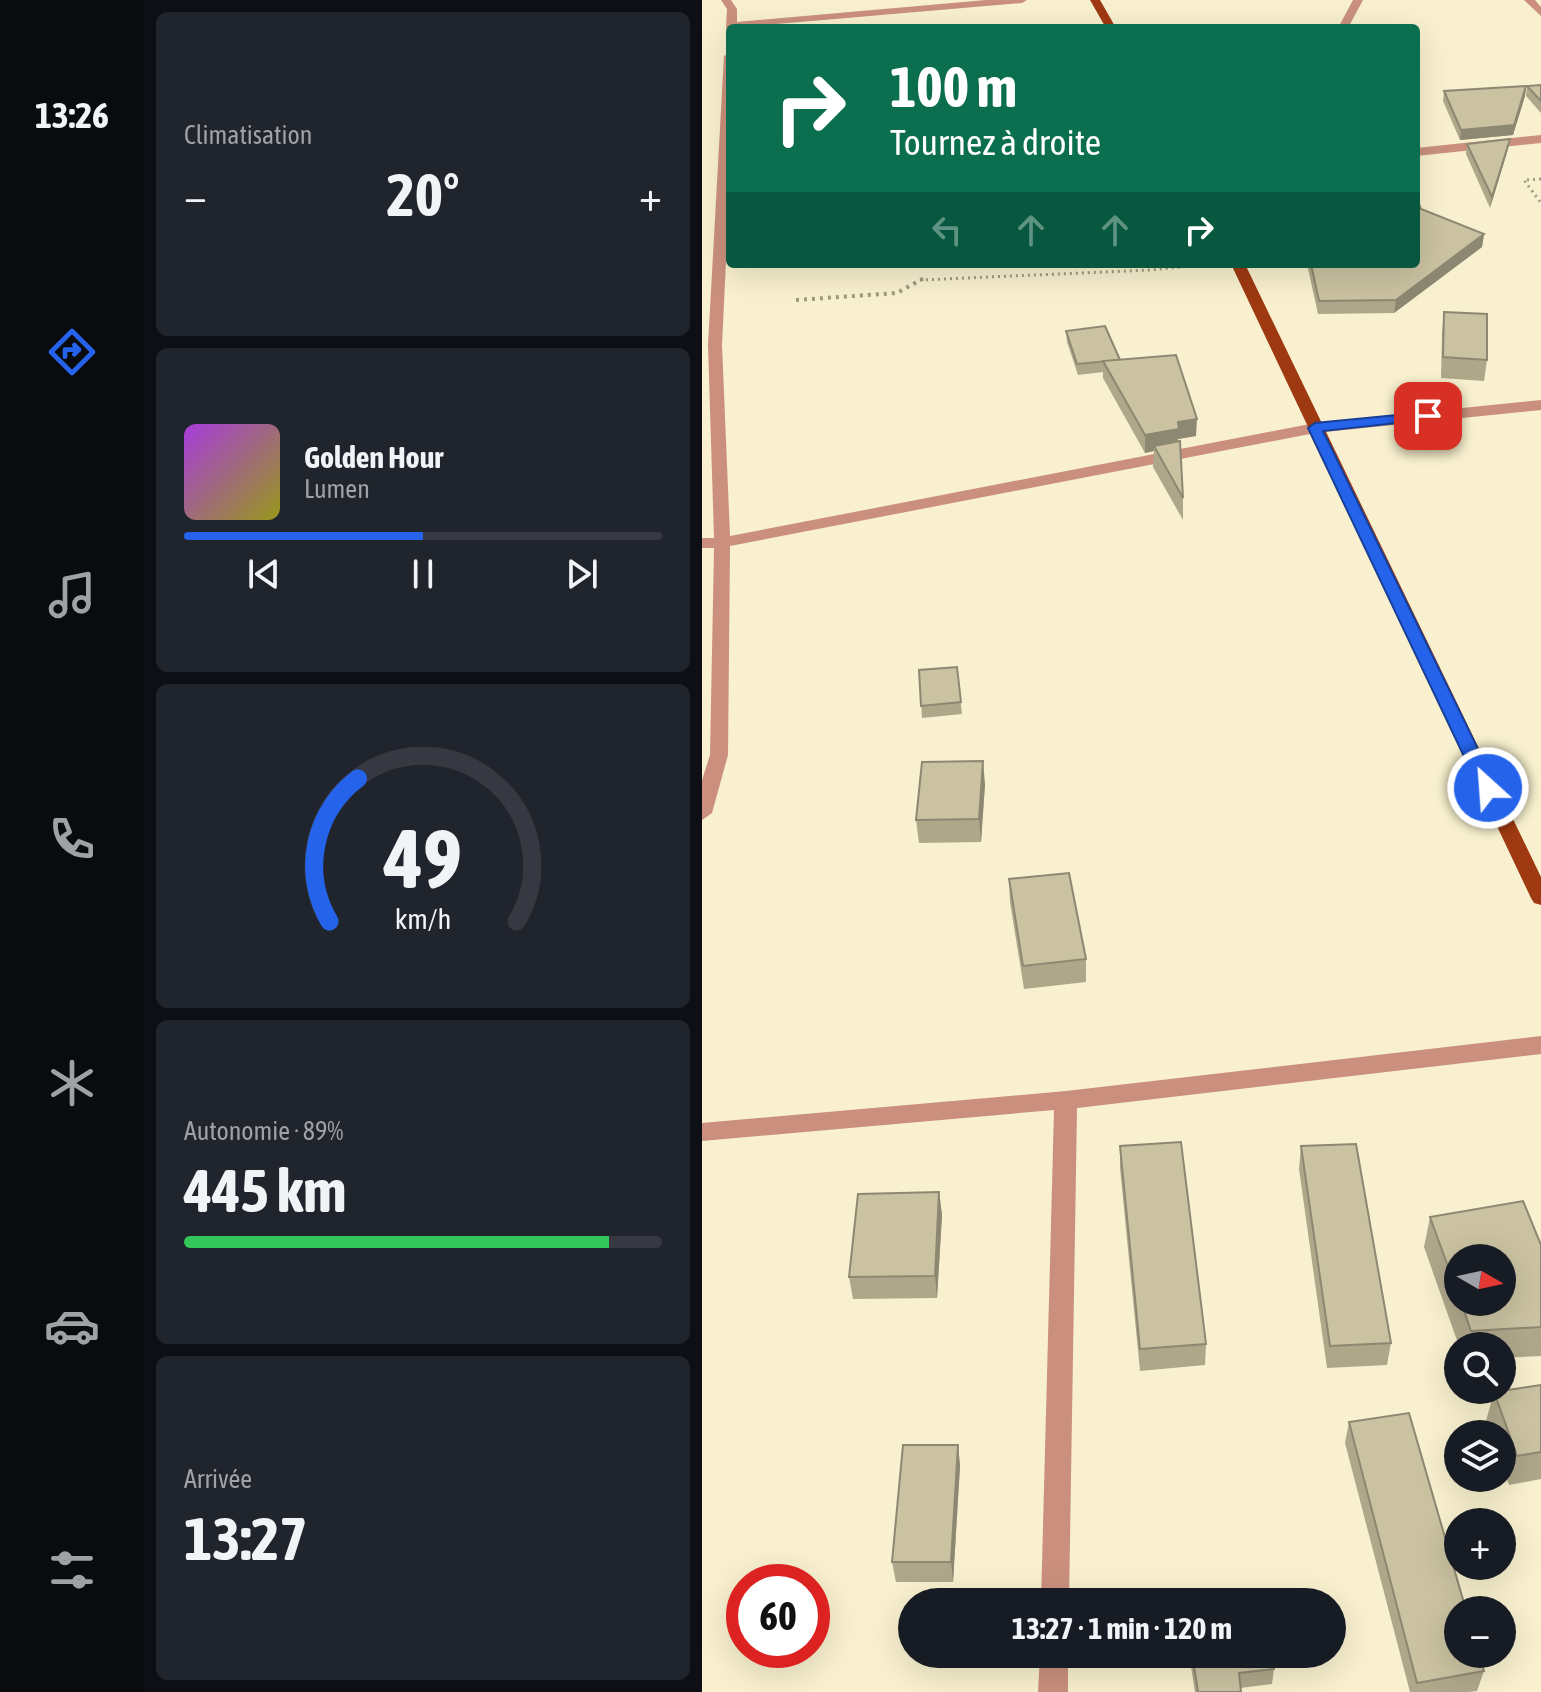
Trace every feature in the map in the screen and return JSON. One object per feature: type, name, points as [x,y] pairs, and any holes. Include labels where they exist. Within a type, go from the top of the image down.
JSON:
[{"type":"main road","points":[[1095,0],[1109,24]]},
{"type":"main road","points":[[1240,268],[1541,898]]},
{"type":"street","points":[[726,0],[732,9],[731,24]]},
{"type":"street","points":[[763,24],[1022,0]]},
{"type":"street","points":[[1345,24],[1358,0]]},
{"type":"street","points":[[1529,0],[1541,13]]},
{"type":"street","points":[[702,813],[719,755],[722,543],[715,345],[726,133]]},
{"type":"street","points":[[1420,152],[1541,139]]},
{"type":"street","points":[[702,543],[722,543],[1315,428],[1541,405]]},
{"type":"street","points":[[702,1132],[1066,1100],[1541,1045]]},
{"type":"street","points":[[1055,1588],[1066,1100]]},
{"type":"street","points":[[1053,1692],[1054,1668]]},
{"type":"path","points":[[1541,179],[1524,180],[1541,203]]},
{"type":"path","points":[[796,300],[897,293],[925,277],[1170,268]]},
{"type":"building","points":[[1541,85],[1541,101],[1527,86]]},
{"type":"building","points":[[1526,86],[1514,125],[1461,130],[1444,91]]},
{"type":"building","points":[[1510,139],[1492,197],[1467,144]]},
{"type":"building","points":[[1420,206],[1484,234],[1396,300],[1319,301],[1312,268],[1420,268]]},
{"type":"building","points":[[1444,312],[1487,314],[1487,360],[1443,357]]},
{"type":"building","points":[[1105,326],[1120,360],[1077,364],[1066,331]]},
{"type":"building","points":[[1176,355],[1197,419],[1178,422],[1179,429],[1145,435],[1103,361]]},
{"type":"building","points":[[1180,441],[1183,498],[1154,446]]},
{"type":"building","points":[[957,667],[961,702],[921,706],[919,670]]},
{"type":"building","points":[[983,761],[979,819],[916,820],[922,762]]},
{"type":"building","points":[[1069,873],[1086,959],[1023,966],[1009,879]]},
{"type":"building","points":[[1181,1142],[1206,1344],[1140,1349],[1120,1146]]},
{"type":"building","points":[[1356,1144],[1391,1343],[1330,1346],[1301,1146]]},
{"type":"building","points":[[939,1192],[935,1276],[849,1277],[858,1194]]},
{"type":"building","points":[[1523,1201],[1541,1245],[1541,1327],[1471,1331],[1466,1316],[1516,1316],[1516,1244],[1444,1244],[1444,1256],[1430,1217]]},
{"type":"building","points":[[1541,1385],[1541,1452],[1517,1456],[1516,1420],[1504,1420],[1498,1404],[1516,1404],[1516,1389]]},
{"type":"building","points":[[1409,1413],[1444,1534],[1444,1580],[1457,1580],[1462,1596],[1444,1596],[1444,1668],[1483,1668],[1484,1671],[1417,1683],[1349,1422]]},
{"type":"building","points":[[903,1445],[958,1445],[951,1562],[892,1562]]},
{"type":"building","points":[[1194,1668],[1274,1668],[1239,1673],[1241,1692],[1198,1692]]},
{"type":"route","points":[[1428,416],[1315,428],[1488,788]]}]
